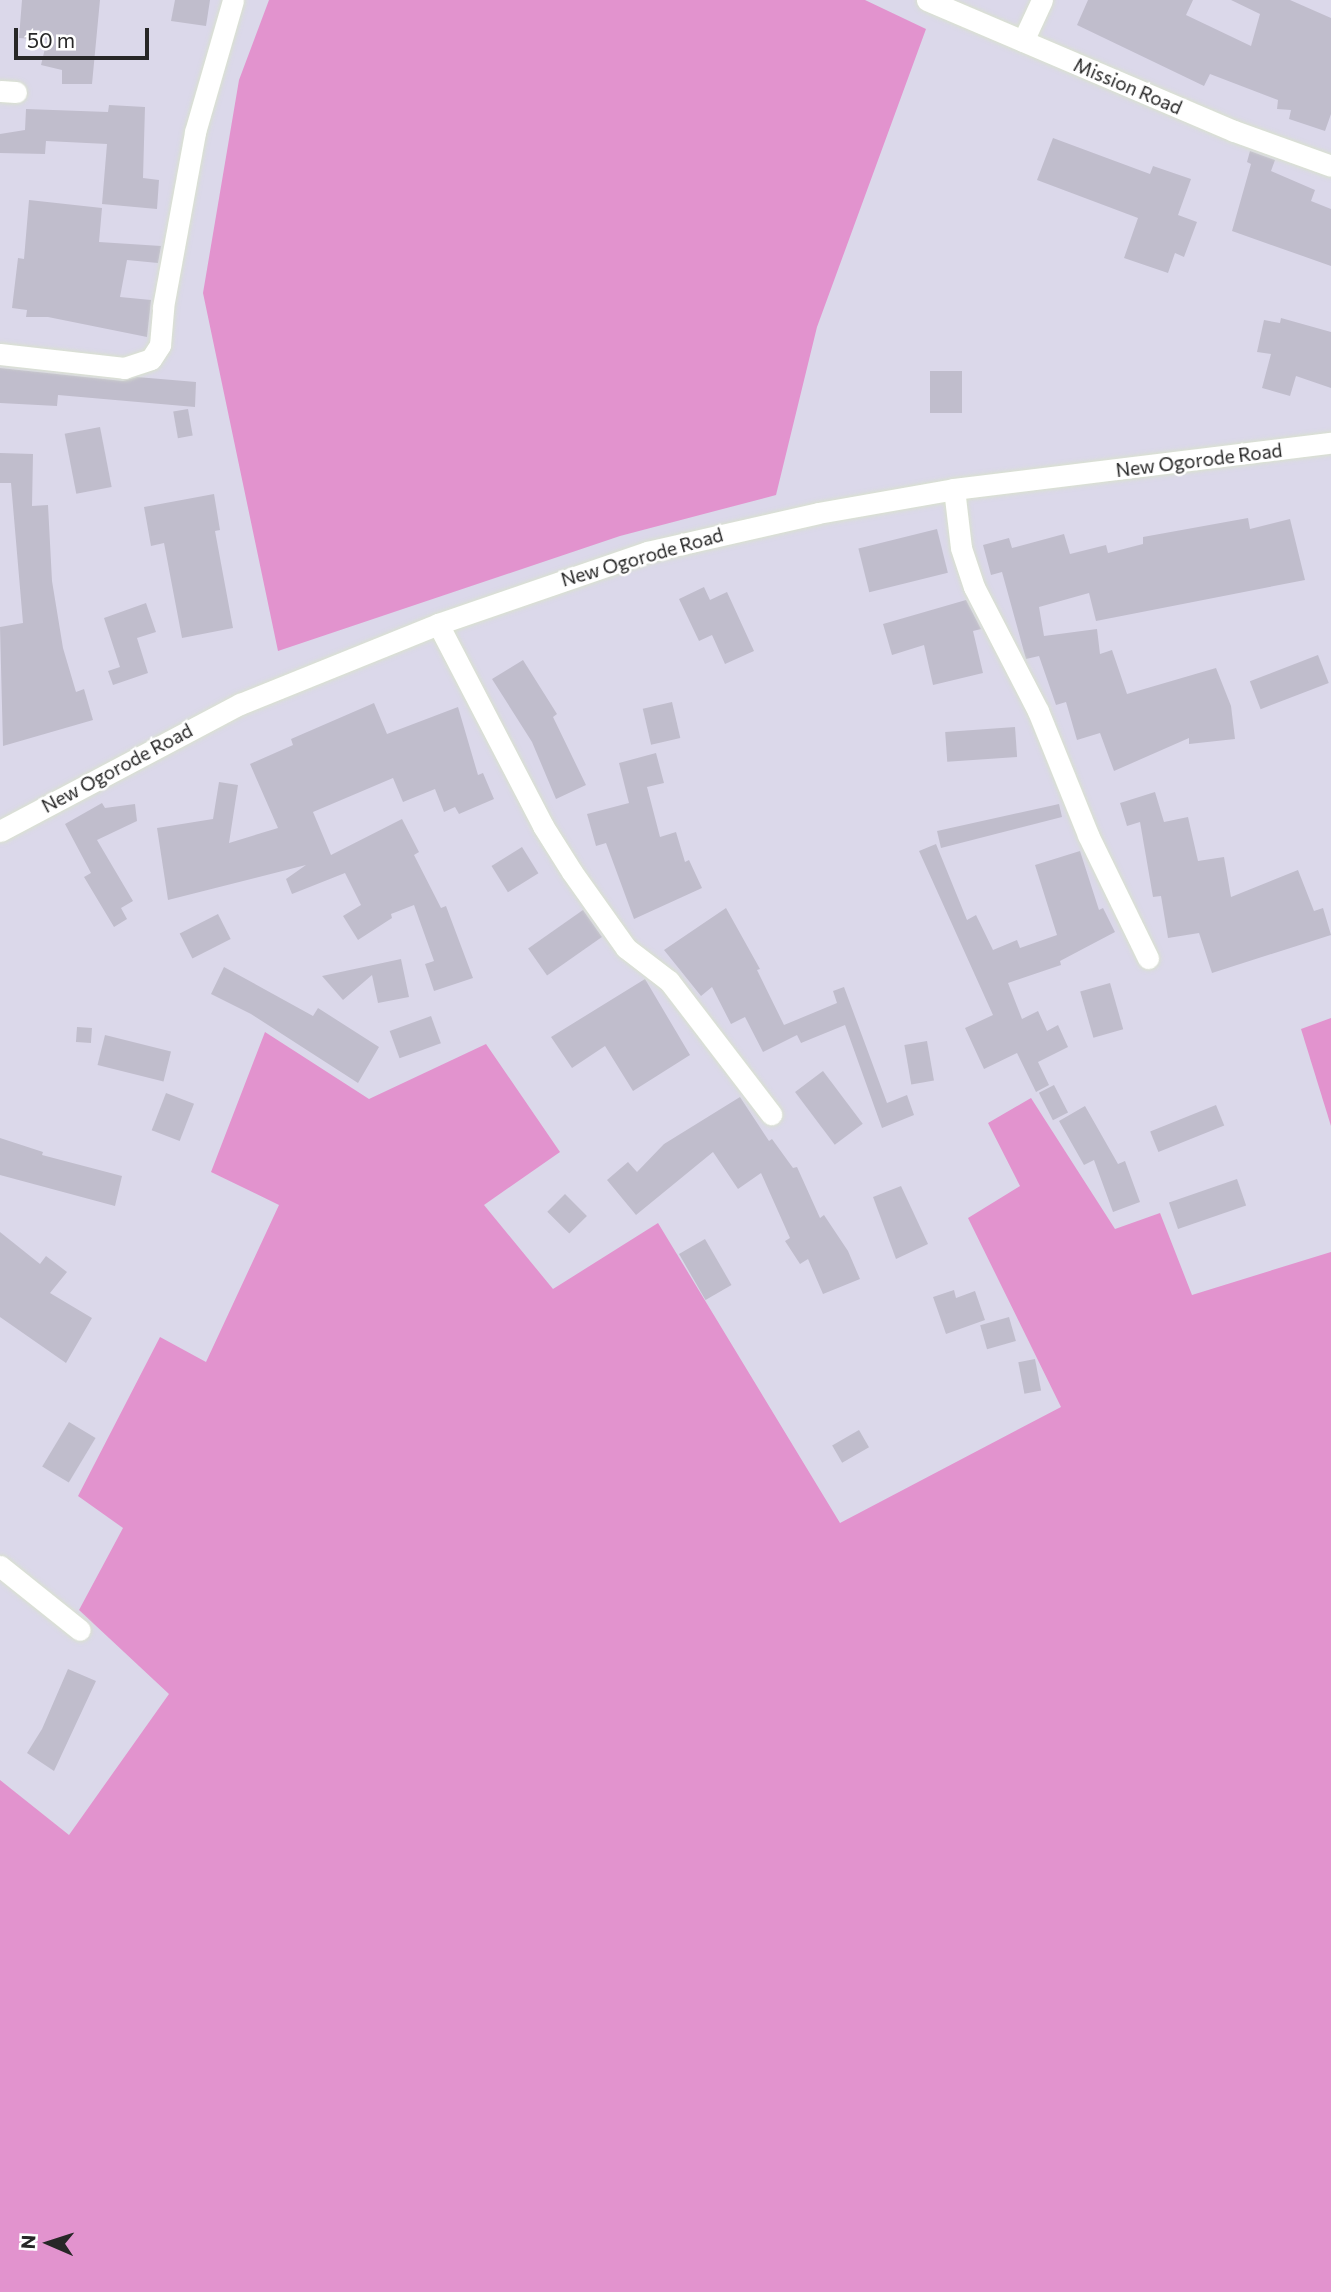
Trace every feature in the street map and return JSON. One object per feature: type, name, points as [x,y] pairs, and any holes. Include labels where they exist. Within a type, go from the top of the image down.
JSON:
[{"type":"street","points":[[0,354],[124,368],[151,359],[160,345],[163,307],[195,132],[233,0]]},
{"type":"street","name":"Mission Road","points":[[928,0],[1234,131],[1331,166]]},
{"type":"street","points":[[1023,41],[1042,0]]},
{"type":"street","name":"New Ogorode Road","points":[[0,831],[240,704],[438,624],[647,552],[818,513],[954,489],[1331,443]]},
{"type":"street","points":[[954,489],[961,548],[974,587],[1038,711],[1088,835],[1148,958]]},
{"type":"street","points":[[438,624],[543,826],[572,872],[625,948],[669,981],[771,1114]]},
{"type":"street","points":[[0,1566],[80,1629]]},
{"type":"shaded area","points":[[269,0],[865,0],[926,29],[817,327],[776,495],[620,536],[278,651],[203,293],[239,80]]},
{"type":"shaded area","points":[[1331,1018],[1331,1126],[1301,1029]]},
{"type":"shaded area","points":[[265,1032],[369,1099],[486,1044],[560,1152],[484,1205],[553,1289],[658,1223],[840,1523],[1061,1407],[968,1218],[1020,1186],[988,1123],[1031,1098],[1115,1229],[1160,1213],[1192,1295],[1331,1252],[1331,2292],[0,2292],[0,1780],[69,1835],[169,1694],[79,1610],[123,1528],[78,1496],[160,1337],[206,1362],[279,1205],[211,1172]]},
{"type":"building","points":[[22,0],[100,0],[92,84],[62,84],[62,70],[41,65],[47,40],[19,38]]},
{"type":"building","points":[[175,0],[210,0],[206,26],[171,21]]},
{"type":"building","points":[[1088,0],[1193,0],[1186,15],[1251,46],[1260,14],[1231,0],[1290,0],[1331,18],[1331,114],[1325,131],[1289,119],[1291,110],[1277,109],[1278,100],[1210,74],[1204,86],[1077,25]]},
{"type":"building","points":[[109,105],[145,107],[143,178],[159,180],[157,209],[102,204],[107,144],[46,141],[45,154],[0,153],[0,134],[25,130],[26,109],[108,112]]},
{"type":"building","points":[[1053,138],[1150,174],[1153,166],[1191,179],[1178,215],[1197,222],[1184,257],[1175,253],[1168,273],[1124,258],[1138,218],[1037,180]]},
{"type":"building","points":[[1250,151],[1275,160],[1271,171],[1315,190],[1311,201],[1331,209],[1331,266],[1232,231],[1251,164],[1247,162]]},
{"type":"building","points":[[29,200],[102,208],[99,242],[161,246],[158,263],[127,260],[120,297],[151,300],[147,337],[48,317],[26,317],[27,310],[12,308],[18,258],[24,259]]},
{"type":"building","points":[[1281,318],[1331,332],[1331,388],[1296,376],[1290,396],[1262,388],[1271,354],[1257,352],[1264,320],[1280,323]]},
{"type":"building","points":[[0,368],[123,381],[137,377],[196,382],[195,407],[58,395],[57,406],[0,403]]},
{"type":"building","points":[[930,371],[962,371],[962,413],[930,413]]},
{"type":"building","points":[[188,409],[193,436],[178,438],[173,412]]},
{"type":"building","points":[[100,427],[112,487],[76,494],[65,434]]},
{"type":"building","points":[[0,453],[33,454],[32,506],[48,505],[52,581],[63,648],[76,692],[84,689],[93,720],[3,746],[0,627],[23,623],[11,483],[0,483]]},
{"type":"building","points":[[214,494],[220,530],[215,531],[233,628],[182,638],[164,543],[151,546],[144,507]]},
{"type":"building","points":[[1248,518],[1250,529],[1290,519],[1305,580],[1096,621],[1089,593],[1039,607],[1044,636],[1097,629],[1100,654],[1112,650],[1127,694],[1216,668],[1231,706],[1235,739],[1189,744],[1189,738],[1114,771],[1100,733],[1077,740],[1066,702],[1056,705],[1039,656],[1026,659],[1002,572],[991,575],[983,545],[1009,538],[1012,548],[1064,534],[1070,554],[1106,545],[1108,553],[1143,544],[1143,537]]},
{"type":"building","points":[[937,529],[948,573],[869,592],[858,549]]},
{"type":"building","points":[[704,587],[710,600],[727,592],[754,651],[725,664],[712,635],[699,641],[679,599]]},
{"type":"building","points":[[966,600],[981,629],[973,631],[983,673],[933,685],[924,645],[892,655],[883,624]]},
{"type":"building","points":[[146,603],[156,632],[137,638],[148,673],[113,685],[108,671],[120,667],[104,618]]},
{"type":"building","points":[[1318,655],[1329,683],[1261,709],[1250,681]]},
{"type":"building","points":[[523,660],[557,714],[553,717],[586,785],[556,799],[532,742],[492,679]]},
{"type":"building","points":[[672,702],[680,738],[651,745],[643,709]]},
{"type":"building","points":[[374,703],[387,734],[458,707],[478,775],[483,773],[494,799],[459,814],[455,807],[444,812],[435,789],[403,802],[393,778],[313,812],[331,855],[402,819],[419,852],[414,855],[441,908],[446,906],[473,978],[434,991],[425,964],[434,961],[414,905],[391,914],[392,918],[358,940],[343,916],[361,905],[345,873],[292,894],[286,879],[306,865],[168,900],[157,828],[213,819],[219,782],[238,785],[229,843],[278,828],[250,764],[293,745],[291,739]]},
{"type":"building","points":[[1015,727],[1017,757],[947,762],[945,732]]},
{"type":"building","points":[[656,753],[664,783],[647,787],[660,837],[676,832],[685,862],[689,860],[702,888],[634,919],[606,843],[596,846],[587,814],[629,803],[619,763]]},
{"type":"building","points":[[1155,792],[1164,822],[1188,817],[1198,861],[1224,857],[1231,897],[1298,870],[1314,911],[1323,908],[1331,935],[1212,973],[1199,933],[1168,938],[1161,896],[1153,897],[1140,822],[1127,826],[1120,803]]},
{"type":"building","points":[[102,803],[105,808],[135,804],[137,821],[97,840],[133,901],[121,908],[127,919],[114,927],[84,877],[91,873],[65,824]]},
{"type":"building","points":[[1059,804],[1062,817],[941,848],[937,831]]},
{"type":"building","points":[[936,844],[967,920],[976,915],[993,950],[1017,940],[1020,948],[1057,935],[1035,865],[1080,851],[1099,910],[1103,908],[1115,932],[1060,961],[1061,965],[1008,983],[1022,1019],[1038,1011],[1047,1031],[1058,1025],[1068,1047],[1038,1062],[1049,1085],[1036,1092],[1017,1053],[984,1069],[965,1028],[993,1015],[919,851]]},
{"type":"building","points":[[522,847],[538,873],[508,892],[491,866]]},
{"type":"building","points":[[726,908],[760,969],[757,970],[784,1025],[837,1003],[833,991],[844,987],[887,1103],[907,1095],[914,1115],[882,1128],[845,1025],[801,1043],[797,1035],[763,1052],[745,1017],[731,1024],[712,987],[701,996],[664,950]]},
{"type":"building","points":[[583,910],[602,937],[547,975],[528,948]]},
{"type":"building","points":[[218,914],[231,939],[192,958],[180,934]]},
{"type":"building","points":[[401,959],[409,997],[378,1003],[372,975],[343,1000],[322,976]]},
{"type":"building","points":[[224,967],[313,1016],[318,1008],[379,1047],[358,1083],[251,1014],[211,994]]},
{"type":"building","points":[[645,979],[690,1055],[633,1091],[605,1046],[572,1068],[551,1037]]},
{"type":"building","points":[[1110,983],[1123,1029],[1093,1038],[1080,992]]},
{"type":"building","points":[[431,1016],[441,1043],[400,1058],[390,1031]]},
{"type":"building","points":[[77,1027],[92,1028],[91,1043],[76,1042]]},
{"type":"building","points":[[105,1035],[171,1051],[163,1082],[98,1065]]},
{"type":"building","points":[[927,1041],[934,1080],[911,1084],[904,1045]]},
{"type":"building","points":[[823,1071],[863,1124],[835,1145],[795,1092]]},
{"type":"building","points":[[1054,1085],[1068,1113],[1053,1120],[1039,1093]]},
{"type":"building","points":[[166,1093],[194,1104],[180,1141],[152,1130]]},
{"type":"building","points":[[740,1097],[769,1141],[772,1139],[793,1168],[797,1167],[820,1218],[824,1215],[848,1251],[860,1279],[823,1294],[808,1259],[800,1264],[785,1241],[790,1238],[761,1173],[738,1189],[713,1152],[636,1215],[607,1180],[628,1162],[637,1172],[664,1144]]},
{"type":"building","points":[[1216,1105],[1224,1125],[1158,1152],[1150,1132]]},
{"type":"building","points":[[1085,1106],[1118,1164],[1125,1161],[1140,1202],[1113,1212],[1094,1160],[1084,1165],[1059,1121]]},
{"type":"building","points":[[0,1138],[43,1152],[42,1155],[122,1176],[115,1206],[0,1175]]},
{"type":"building","points":[[1237,1179],[1246,1205],[1178,1229],[1169,1202]]},
{"type":"building","points":[[901,1186],[928,1244],[896,1259],[873,1197]]},
{"type":"building","points":[[565,1194],[587,1216],[569,1234],[547,1212]]},
{"type":"building","points":[[0,1232],[40,1264],[46,1256],[67,1272],[50,1293],[92,1318],[66,1363],[0,1317]]},
{"type":"building","points":[[705,1239],[732,1285],[706,1300],[679,1254]]},
{"type":"building","points":[[954,1290],[956,1298],[975,1291],[985,1320],[946,1334],[933,1297]]},
{"type":"building","points":[[1009,1317],[1016,1341],[987,1349],[980,1325]]},
{"type":"building","points":[[1035,1359],[1041,1390],[1024,1394],[1018,1362]]},
{"type":"building","points":[[69,1422],[96,1438],[69,1483],[42,1467]]},
{"type":"building","points":[[859,1430],[869,1447],[842,1463],[832,1446]]},
{"type":"building","points":[[68,1669],[96,1681],[54,1771],[27,1753],[42,1729]]}]
